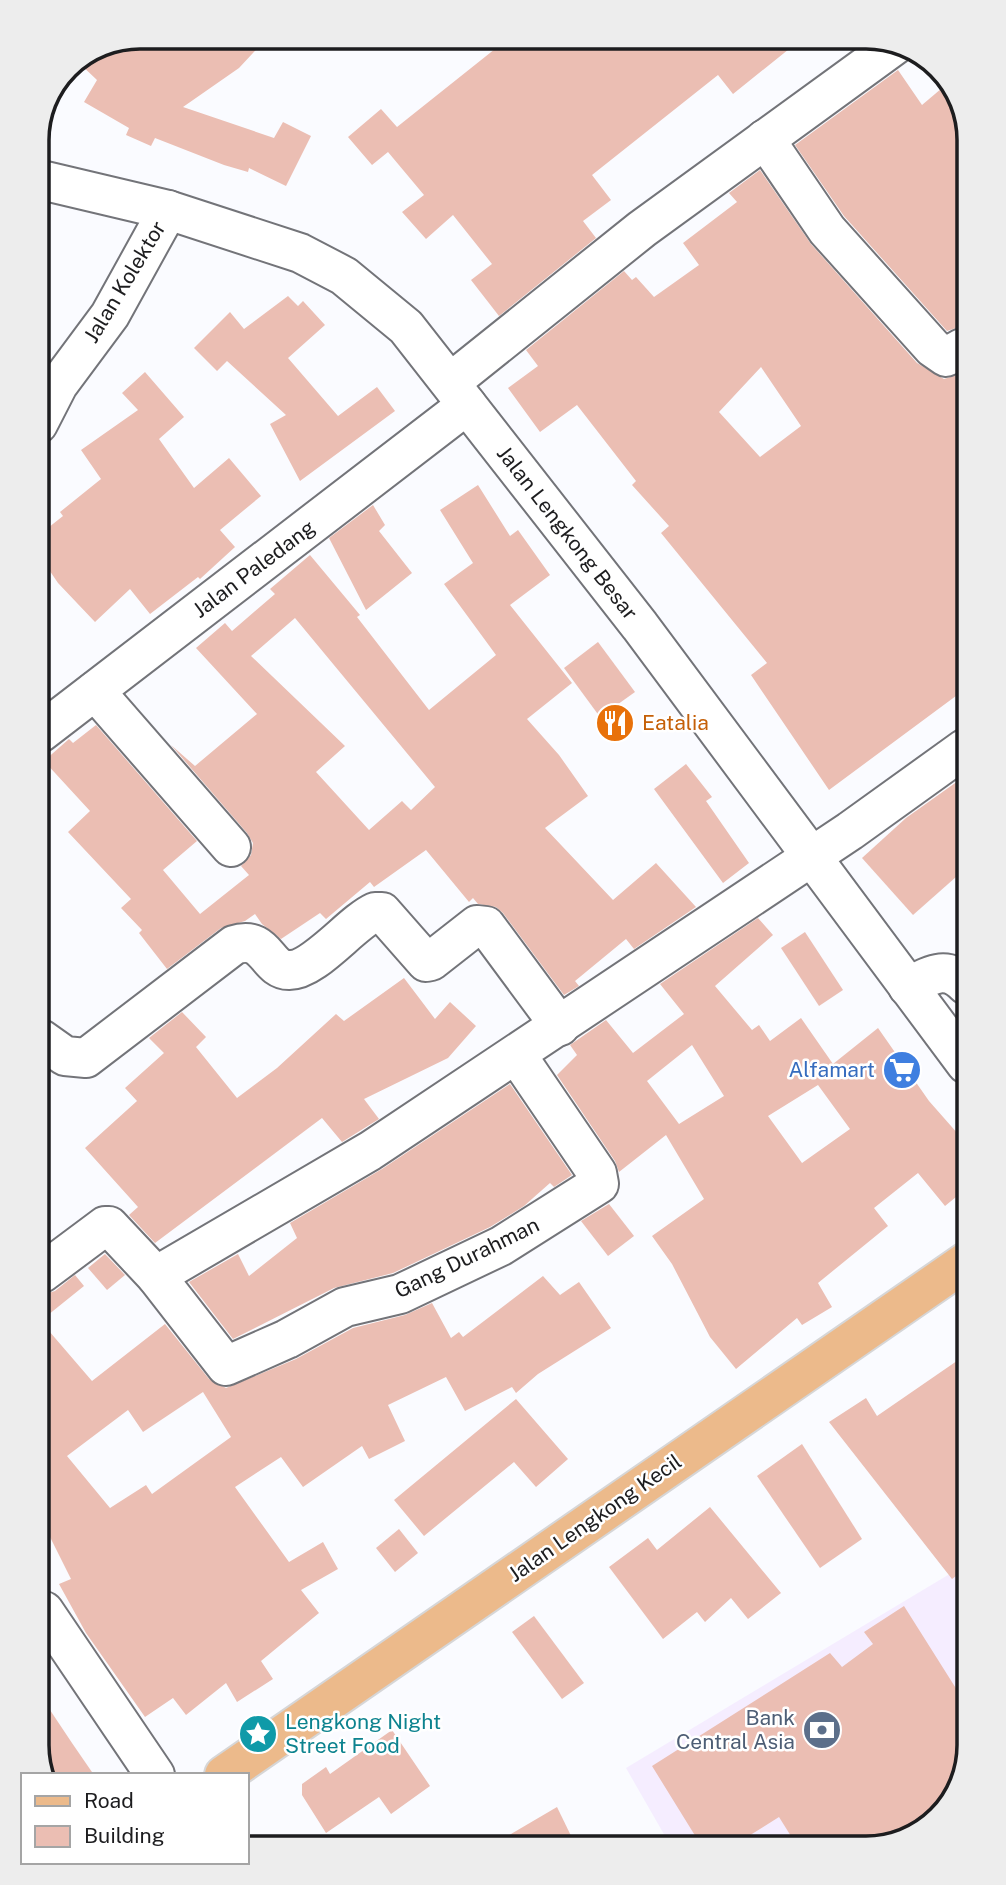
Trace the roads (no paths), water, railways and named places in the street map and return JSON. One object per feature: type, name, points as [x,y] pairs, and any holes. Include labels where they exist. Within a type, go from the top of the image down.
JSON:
[{"type":"main road","name":"Jalan Lengkong Kecil","points":[[226,1773],[957,1268]]},
{"type":"street","name":"Jalan Paledang","points":[[49,726],[459,393],[642,229],[886,52]]},
{"type":"street","points":[[765,139],[827,230],[933,348],[946,357],[957,351]]},
{"type":"street","name":"Jalan Lengkong Besar","points":[[49,182],[168,210],[300,253],[344,275],[406,327],[640,626],[957,1052]]},
{"type":"street","name":"Jalan Kolektor","points":[[49,403],[58,386],[110,315],[168,210]]},
{"type":"street","points":[[95,691],[230,847]]},
{"type":"street","points":[[49,1268],[105,1226],[109,1226],[161,1273],[370,1151],[811,857],[957,754]]},
{"type":"street","points":[[49,1045],[65,1056],[86,1058],[234,945],[242,942],[256,945],[282,969],[294,970],[309,963],[375,912],[382,912],[426,962],[431,961],[477,925],[486,926],[560,1026]]},
{"type":"street","points":[[908,987],[937,971],[957,976]]},
{"type":"street","name":"Gang Durahman","points":[[161,1273],[226,1366],[287,1339],[345,1307],[400,1294],[534,1227],[599,1184],[599,1178],[516,1054]]},
{"type":"street","points":[[49,1618],[154,1773]]},
{"type":"place","name":"Eatalia","points":[[615,723]]},
{"type":"place","name":"Alfamart","points":[[902,1070]]},
{"type":"place","name":"Bank Central Asia","points":[[822,1730]]},
{"type":"place","name":"Lengkong Night Street Food","points":[[258,1734]]}]
